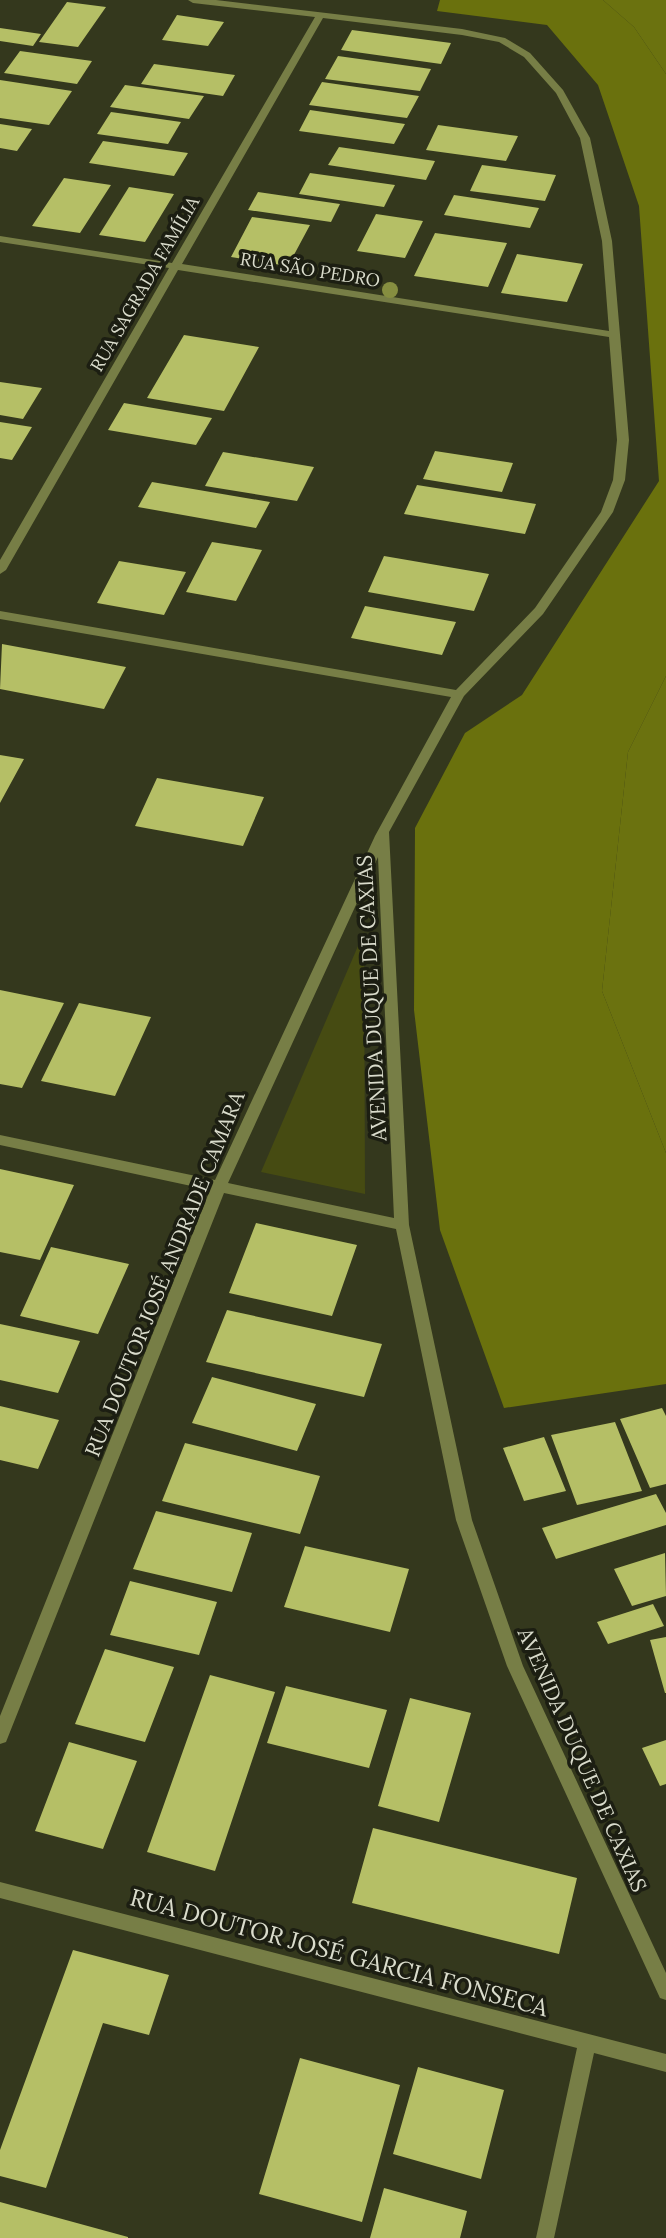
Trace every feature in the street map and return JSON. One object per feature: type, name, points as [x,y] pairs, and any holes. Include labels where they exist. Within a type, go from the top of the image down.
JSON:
[{"type":"street","name":"AVENIDA DUQUE DE CAXIAS","points":[[193,0],[462,32],[502,40],[527,55],[560,92],[585,138],[607,241],[623,440],[619,480],[607,512],[539,611],[459,694],[383,832],[402,1225],[464,1520],[515,1666],[666,1992]]},
{"type":"street","name":"RUA SAGRADA FAMÍLIA","points":[[0,570],[320,16]]},
{"type":"street","name":"RUA SÃO PEDRO","points":[[0,239],[615,335]]},
{"type":"street","points":[[0,615],[459,694]]},
{"type":"street","name":"RUA DOUTOR JOSÉ ANDRADE CAMARA","points":[[0,1737],[219,1186],[383,832]]},
{"type":"street","points":[[0,1140],[402,1225]]},
{"type":"street","name":"RUA DOUTOR JOSÉ GARCIA FONSECA","points":[[0,1890],[666,2063]]},
{"type":"street","points":[[545,2238],[587,2043]]},
{"type":"shaded area","points":[[440,0],[603,0],[634,27],[666,74],[666,676],[628,752],[602,991],[666,1153],[666,1384],[504,1408],[440,1230],[414,1010],[415,828],[465,733],[522,695],[659,481],[639,206],[598,85],[547,25],[437,11]]},
{"type":"shaded area","points":[[603,0],[666,0],[666,74],[634,27]]},
{"type":"shaded area","points":[[666,676],[666,1153],[602,991],[628,752]]},
{"type":"shaded area","points":[[364,932],[365,1194],[261,1172]]},
{"type":"building","points":[[67,2],[106,7],[78,47],[39,42]]},
{"type":"building","points":[[177,15],[224,22],[208,46],[162,40]]},
{"type":"building","points":[[0,28],[41,34],[33,46],[0,41]]},
{"type":"building","points":[[352,30],[451,43],[441,64],[341,50]]},
{"type":"building","points":[[20,51],[92,61],[77,84],[4,73]]},
{"type":"building","points":[[338,56],[431,69],[420,91],[325,79]]},
{"type":"building","points":[[154,64],[235,75],[223,96],[141,84]]},
{"type":"building","points":[[0,80],[72,91],[49,125],[0,118]]},
{"type":"building","points":[[322,82],[419,96],[407,118],[309,105]]},
{"type":"building","points":[[125,85],[204,96],[189,119],[110,107]]},
{"type":"building","points":[[310,110],[405,124],[394,144],[299,131]]},
{"type":"building","points":[[111,112],[181,122],[168,144],[97,134]]},
{"type":"building","points":[[0,124],[32,129],[17,151],[0,148]]},
{"type":"building","points":[[438,125],[518,136],[506,161],[426,150]]},
{"type":"building","points":[[103,141],[188,153],[174,176],[89,163]]},
{"type":"building","points":[[339,147],[435,161],[426,180],[328,165]]},
{"type":"building","points":[[482,165],[556,175],[545,201],[470,191]]},
{"type":"building","points":[[310,173],[395,185],[384,207],[299,194]]},
{"type":"building","points":[[64,178],[111,185],[80,233],[32,226]]},
{"type":"building","points":[[129,187],[174,194],[145,242],[99,235]]},
{"type":"building","points":[[258,192],[340,204],[331,222],[248,210]]},
{"type":"building","points":[[454,195],[539,208],[530,228],[444,215]]},
{"type":"building","points":[[376,214],[423,221],[405,258],[357,251]]},
{"type":"building","points":[[252,217],[310,225],[288,266],[231,257]]},
{"type":"building","points":[[435,233],[507,243],[488,287],[414,276]]},
{"type":"building","points":[[517,254],[583,264],[567,302],[501,293]]},
{"type":"building","points":[[184,335],[259,347],[224,411],[147,398]]},
{"type":"building","points":[[0,382],[42,388],[23,419],[0,415]]},
{"type":"building","points":[[124,403],[212,418],[196,445],[108,430]]},
{"type":"building","points":[[0,422],[32,427],[12,460],[0,458]]},
{"type":"building","points":[[435,451],[513,463],[502,492],[423,479]]},
{"type":"building","points":[[223,452],[314,467],[297,501],[205,486]]},
{"type":"building","points":[[152,482],[270,502],[256,528],[138,507]]},
{"type":"building","points":[[417,485],[536,504],[525,534],[404,514]]},
{"type":"building","points":[[212,542],[262,550],[236,601],[186,592]]},
{"type":"building","points":[[384,556],[489,574],[474,611],[368,592]]},
{"type":"building","points":[[119,561],[186,572],[164,615],[97,603]]},
{"type":"building","points":[[365,606],[456,622],[442,655],[351,638]]},
{"type":"building","points":[[2,644],[126,667],[104,709],[0,689]]},
{"type":"building","points":[[0,755],[24,759],[0,803]]},
{"type":"building","points":[[157,778],[264,797],[243,846],[135,826]]},
{"type":"building","points":[[0,990],[64,1003],[22,1088],[0,1084]]},
{"type":"building","points":[[79,1003],[151,1017],[115,1096],[41,1081]]},
{"type":"building","points":[[0,1169],[74,1185],[40,1260],[0,1252]]},
{"type":"building","points":[[256,1223],[357,1245],[332,1316],[229,1293]]},
{"type":"building","points":[[51,1247],[129,1264],[98,1334],[20,1316]]},
{"type":"building","points":[[227,1310],[382,1344],[364,1397],[206,1362]]},
{"type":"building","points":[[0,1324],[80,1341],[58,1393],[0,1380]]},
{"type":"building","points":[[212,1377],[316,1404],[297,1451],[192,1423]]},
{"type":"building","points":[[0,1406],[59,1420],[38,1469],[0,1460]]},
{"type":"building","points":[[662,1408],[666,1416],[666,1484],[650,1488],[620,1419]]},
{"type":"building","points":[[615,1422],[642,1491],[577,1505],[551,1435]]},
{"type":"building","points":[[544,1437],[566,1491],[524,1501],[503,1448]]},
{"type":"building","points":[[185,1443],[320,1476],[300,1534],[162,1501]]},
{"type":"building","points":[[656,1494],[666,1513],[666,1525],[556,1559],[542,1528]]},
{"type":"building","points":[[156,1511],[252,1533],[232,1592],[133,1569]]},
{"type":"building","points":[[305,1546],[409,1569],[390,1632],[284,1607]]},
{"type":"building","points":[[665,1553],[666,1596],[632,1606],[614,1569]]},
{"type":"building","points":[[130,1581],[217,1602],[199,1655],[110,1635]]},
{"type":"building","points":[[653,1604],[664,1626],[608,1644],[597,1622]]},
{"type":"building","points":[[666,1637],[666,1693],[665,1693],[650,1640]]},
{"type":"building","points":[[105,1649],[174,1667],[145,1742],[75,1724]]},
{"type":"building","points":[[210,1675],[275,1692],[215,1871],[147,1852]]},
{"type":"building","points":[[286,1686],[387,1710],[369,1768],[267,1743]]},
{"type":"building","points":[[410,1698],[471,1713],[439,1822],[378,1806]]},
{"type":"building","points":[[666,1740],[666,1784],[660,1786],[642,1748]]},
{"type":"building","points":[[69,1742],[137,1761],[103,1849],[35,1831]]},
{"type":"building","points":[[373,1828],[577,1878],[559,1954],[352,1903]]},
{"type":"building","points":[[73,1950],[169,1975],[149,2035],[103,2023],[46,2188],[0,2176],[0,2150]]},
{"type":"building","points":[[300,2058],[400,2085],[362,2222],[259,2194]]},
{"type":"building","points":[[418,2067],[504,2090],[481,2179],[393,2154]]},
{"type":"building","points":[[384,2188],[467,2211],[460,2238],[370,2238]]},
{"type":"building","points":[[0,2202],[128,2237],[128,2238],[0,2238]]}]
